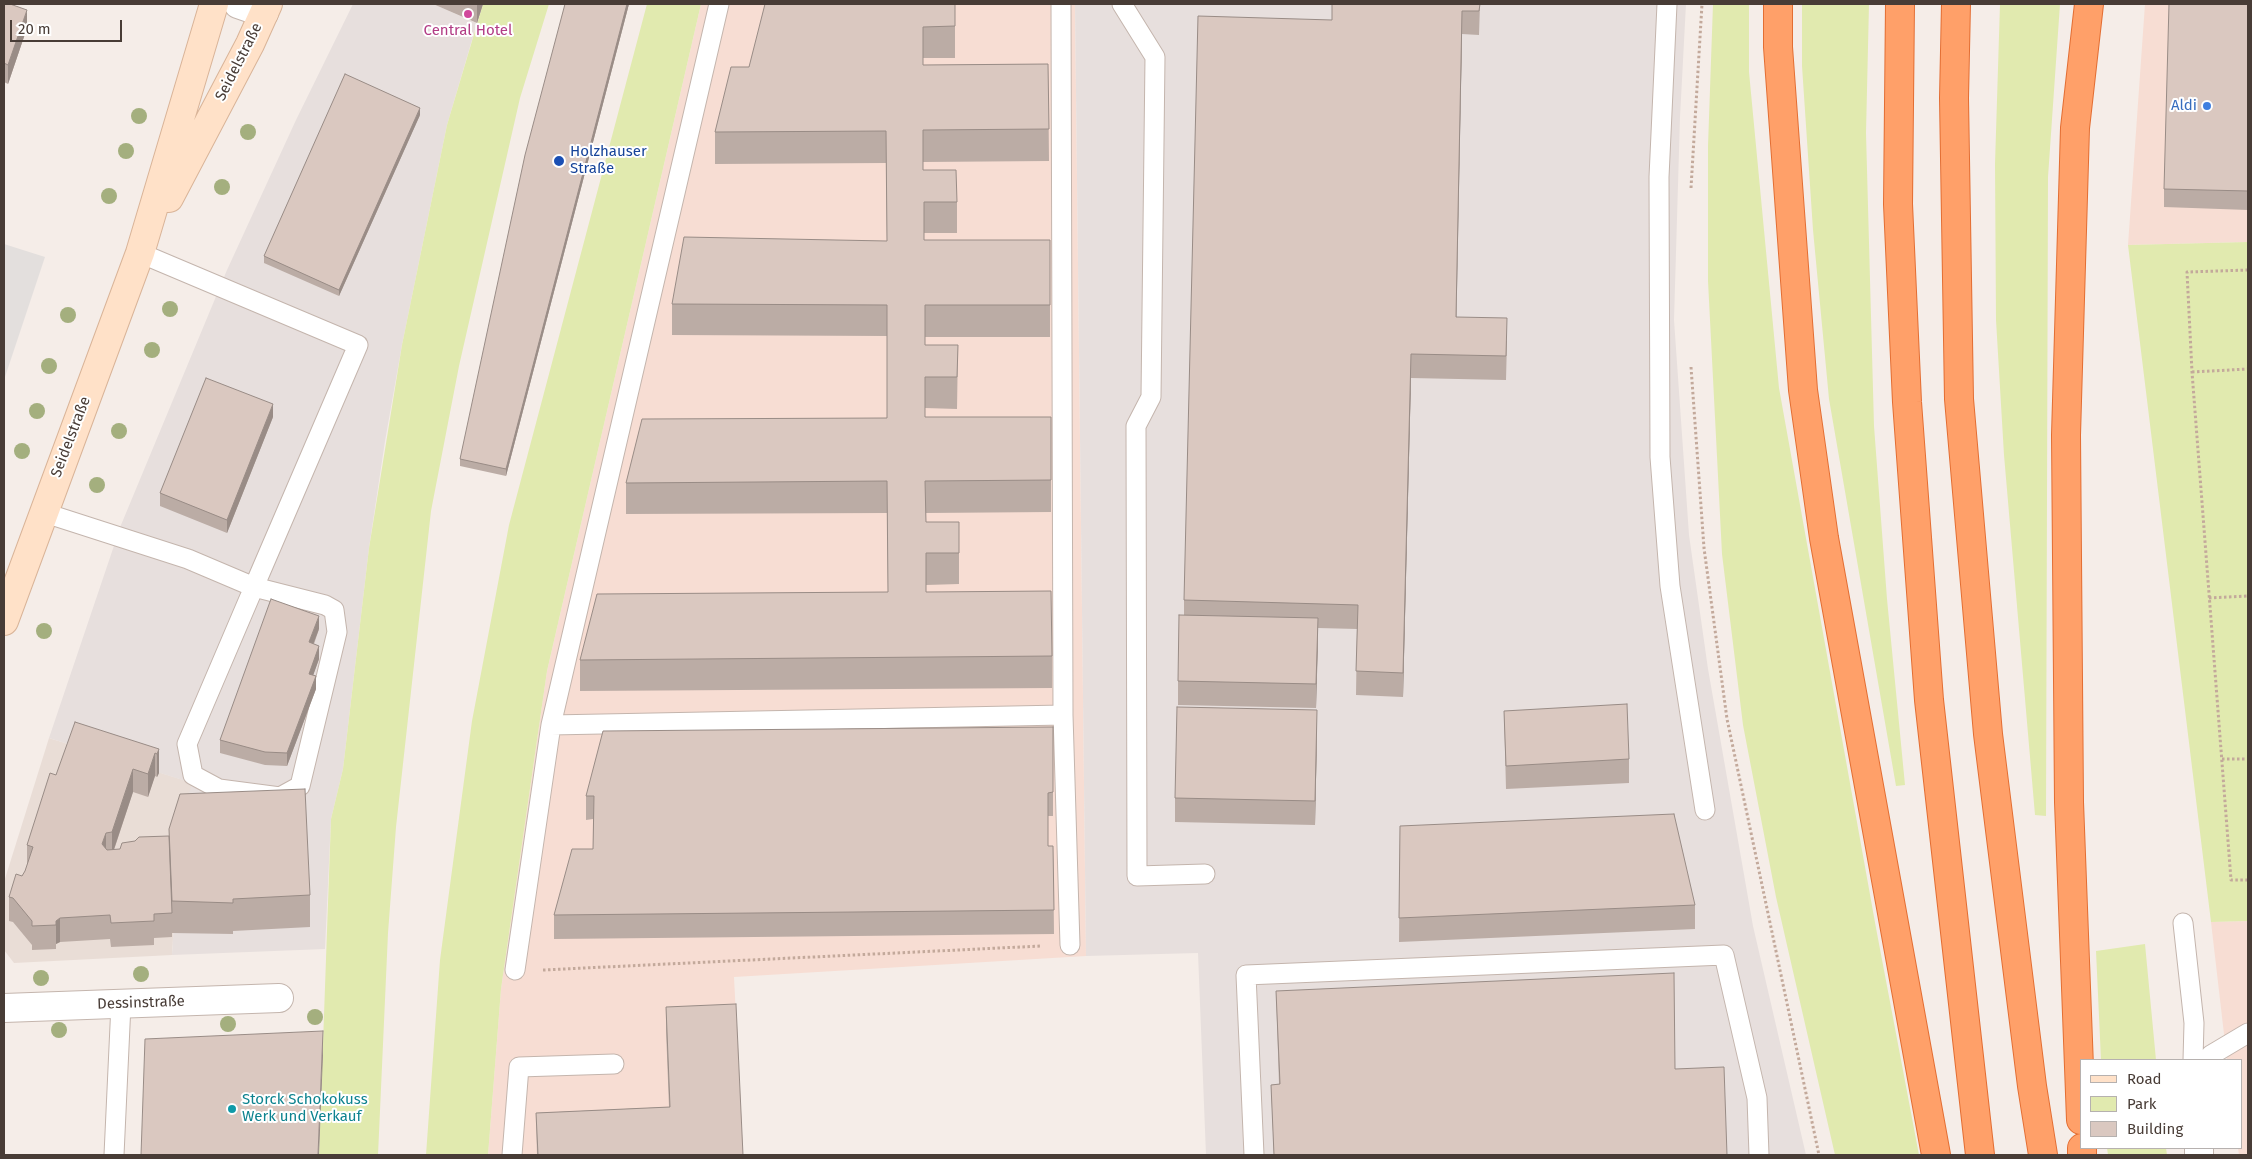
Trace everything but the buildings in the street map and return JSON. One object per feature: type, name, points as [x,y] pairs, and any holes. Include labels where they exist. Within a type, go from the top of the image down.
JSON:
[{"type":"highway","points":[[1778,4],[1778,57],[1803,390],[1824,538],[1936,1155]]},
{"type":"highway","points":[[1900,4],[1898,204],[1907,402],[1929,700],[1980,1155]]},
{"type":"highway","points":[[1956,4],[1954,98],[1959,399],[1988,734],[2032,1086],[2043,1155]]},
{"type":"highway","points":[[2080,1094],[2069,802],[2066,435],[2076,128],[2089,4]]},
{"type":"main road","name":"Seidelstraße","points":[[4,621],[42,512],[140,254],[214,4]]},
{"type":"main road","name":"Seidelstraße","points":[[140,254],[250,44],[266,8]]},
{"type":"street","points":[[238,4],[266,8]]},
{"type":"street","name":"Dessinstraße","points":[[4,1008],[279,998]]},
{"type":"lane","points":[[515,970],[551,725],[719,4]]},
{"type":"lane","points":[[1061,4],[1063,715],[1070,945]]},
{"type":"lane","points":[[1122,4],[1155,57],[1151,397],[1136,426],[1137,876],[1205,874]]},
{"type":"lane","points":[[1667,4],[1659,177],[1660,457],[1670,586],[1705,810]]},
{"type":"lane","points":[[42,512],[188,559],[254,587],[325,605],[334,610],[337,632],[300,786],[280,797],[219,789],[193,775],[187,744],[254,587],[358,344],[140,254]]},
{"type":"lane","points":[[551,725],[1063,715]]},
{"type":"lane","points":[[2183,923],[2194,1022],[2192,1059]]},
{"type":"lane","points":[[1254,1155],[1246,975],[1724,955],[1757,1098],[1760,1155]]},
{"type":"lane","points":[[114,1155],[121,1004]]},
{"type":"lane","points":[[2208,1059],[2248,1033]]},
{"type":"lane","points":[[512,1155],[519,1067],[614,1064]]},
{"type":"path","points":[[1690,190],[1702,4]]},
{"type":"path","points":[[2248,270],[2187,272],[2192,372],[2231,880],[2248,880]]},
{"type":"path","points":[[1691,359],[1704,548],[1727,719],[1819,1155]]},
{"type":"path","points":[[2192,372],[2248,369]]},
{"type":"path","points":[[2210,598],[2248,596]]},
{"type":"path","points":[[2222,759],[2248,759]]},
{"type":"path","points":[[562,970],[844,954],[1070,945]]},
{"type":"shaded area","points":[[353,4],[433,4],[477,23],[447,125],[402,345],[385,441],[369,548],[343,769],[331,819],[325,949],[172,955],[180,826],[192,783],[49,738],[121,525],[227,270],[296,120]]},
{"type":"shaded area","points":[[701,4],[1075,4],[1086,956],[734,977],[743,1155],[488,1155],[501,989],[547,671]]},
{"type":"shaded area","points":[[1075,4],[1686,4],[1680,117],[1674,320],[1689,535],[1708,669],[1753,926],[1806,1155],[1206,1155],[1198,953],[1086,956]]},
{"type":"shaded area","name":"Aldi","points":[[2145,4],[2248,4],[2248,242],[2128,245]]},
{"type":"shaded area","points":[[4,244],[45,257],[4,380]]},
{"type":"shaded area","points":[[49,738],[193,783],[180,826],[172,955],[14,963],[4,950],[4,882]]},
{"type":"shaded area","points":[[2248,921],[2248,1155],[2239,1155],[2238,1149],[2242,1149],[2242,1059],[2227,1059],[2211,922]]},
{"type":"green space","points":[[483,4],[549,4],[520,98],[459,366],[431,511],[396,827],[388,933],[378,1155],[319,1155],[331,819],[343,769],[369,548],[402,345],[447,125]]},
{"type":"green space","points":[[647,4],[701,4],[547,671],[501,989],[488,1155],[426,1155],[440,960],[472,721],[509,525]]},
{"type":"green space","points":[[1713,4],[1749,4],[1749,72],[1779,388],[1876,928],[1919,1155],[1835,1155],[1776,897],[1743,725],[1722,554],[1708,281],[1708,146]]},
{"type":"green space","points":[[1802,4],[1869,4],[1866,133],[1874,426],[1887,599],[1905,785],[1896,786],[1829,399],[1813,230],[1802,66]]},
{"type":"green space","points":[[2000,4],[2060,4],[2048,177],[2046,816],[2035,815],[2004,455],[1996,320],[1995,164]]},
{"type":"green space","points":[[2248,242],[2248,921],[2211,922],[2128,245]]},
{"type":"green space","points":[[2145,944],[2156,1059],[2101,1059],[2096,951]]},
{"type":"green space","points":[[2107,1149],[2166,1149],[2167,1155],[2108,1155]]},
{"type":"place","name":"Central Hotel","points":[[468,14]]},
{"type":"place","name":"Aldi","points":[[2207,106]]},
{"type":"place","name":"Holzhauser Straße","points":[[559,161]]},
{"type":"place","name":"Storck Schokokuss Werk und Verkauf","points":[[232,1109]]}]
